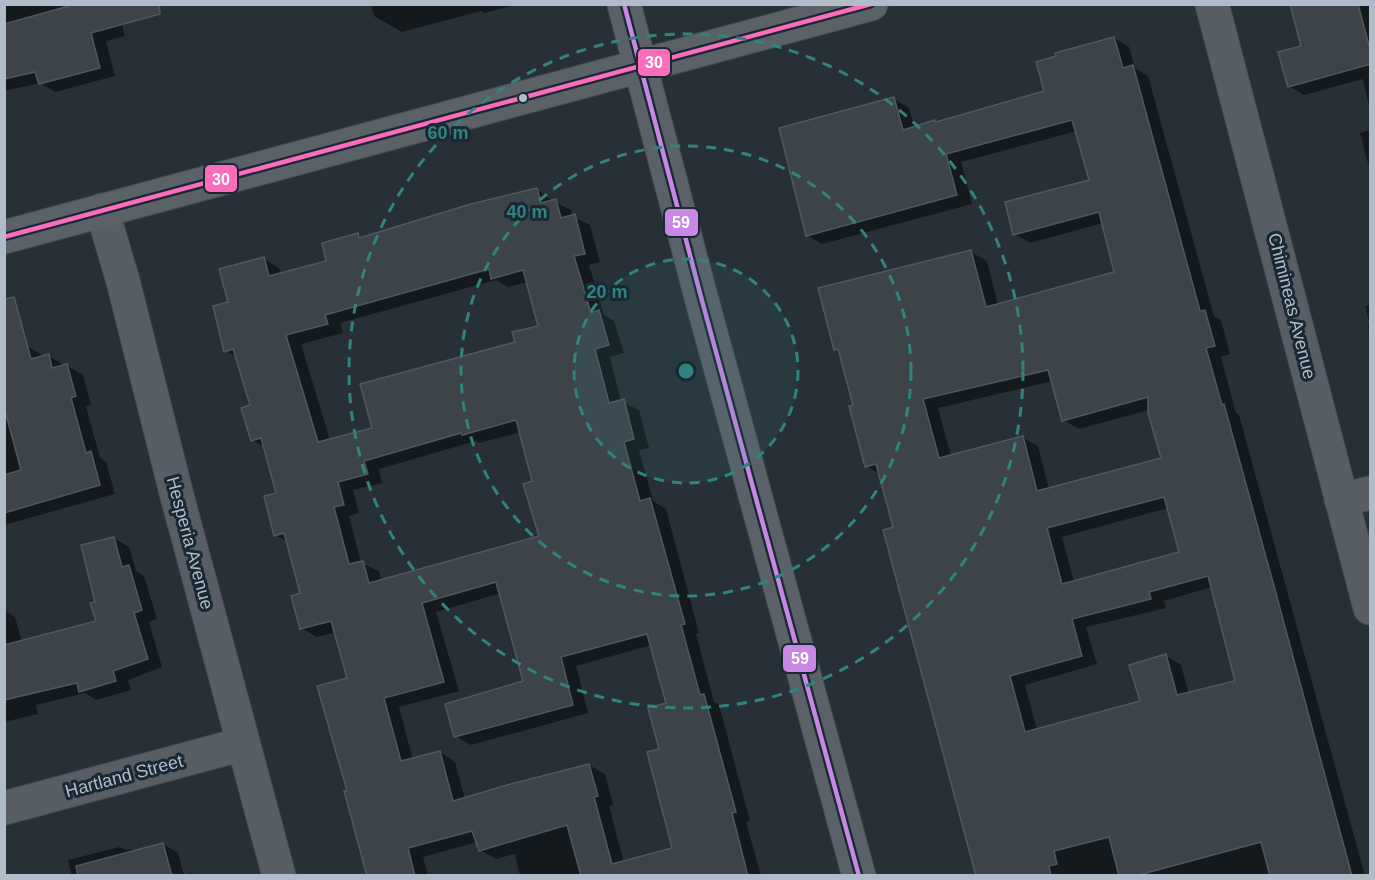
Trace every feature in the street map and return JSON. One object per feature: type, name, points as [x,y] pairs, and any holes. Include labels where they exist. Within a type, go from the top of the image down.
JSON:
[{"type":"main road","points":[[624,4],[859,876]]},
{"type":"main road","points":[[4,237],[871,4]]},
{"type":"street","name":"Chimineas Avenue","points":[[1212,4],[1356,496],[1371,608]]},
{"type":"street","name":"Hesperia Avenue","points":[[102,210],[123,281],[177,496],[279,876]]},
{"type":"street","name":"Hartland Street","points":[[4,808],[243,744]]},
{"type":"building","points":[[76,4],[159,4],[160,14],[91,33],[100,68],[39,84],[35,72],[4,79],[4,24]]},
{"type":"building","points":[[1290,4],[1358,4],[1371,53],[1371,64],[1288,87],[1278,52],[1301,46]]},
{"type":"building","points":[[1114,37],[1123,68],[1133,65],[1200,311],[1205,310],[1215,346],[1206,348],[1222,405],[1224,404],[1352,876],[1270,876],[1261,842],[1135,876],[1119,876],[1109,837],[1054,851],[1057,864],[1049,866],[1051,876],[976,876],[883,530],[893,527],[876,464],[865,467],[849,406],[853,405],[838,349],[834,350],[818,288],[971,250],[986,307],[1114,272],[1099,212],[1013,235],[1005,202],[1089,180],[1072,120],[946,154],[957,195],[806,236],[779,128],[894,97],[903,130],[935,120],[936,122],[1044,91],[1036,62],[1056,56],[1055,53]],"holes":[[[1048,370],[1062,421],[1148,397],[1148,413],[1161,458],[1037,491],[1023,436],[939,458],[923,399]],[[1164,497],[1179,552],[1062,584],[1047,528]],[[1208,576],[1235,681],[1177,695],[1166,654],[1129,665],[1140,701],[1025,732],[1010,676],[1082,656],[1072,619],[1151,599],[1149,592]]]},
{"type":"building","points":[[537,188],[541,203],[556,199],[561,218],[575,214],[585,254],[574,256],[591,313],[599,310],[609,345],[595,349],[609,403],[624,399],[634,439],[624,442],[640,501],[650,498],[685,624],[681,625],[700,695],[704,694],[736,812],[732,813],[748,876],[581,876],[567,825],[479,851],[472,831],[408,848],[415,876],[367,876],[344,791],[347,791],[317,686],[347,678],[331,621],[300,629],[291,596],[300,593],[284,533],[274,536],[264,496],[276,493],[261,438],[251,441],[241,408],[250,405],[233,349],[224,352],[213,306],[228,302],[219,269],[264,257],[269,276],[326,261],[322,243],[358,233],[359,238],[471,204]],"holes":[[[489,269],[491,279],[523,270],[538,326],[512,332],[515,342],[360,384],[372,428],[318,442],[286,335],[328,324],[325,315]],[[516,420],[532,481],[523,484],[539,536],[369,583],[363,561],[349,564],[334,507],[344,505],[338,482],[368,474],[364,461],[461,433],[462,435]],[[496,582],[523,681],[445,704],[454,737],[573,705],[561,657],[647,634],[666,703],[648,708],[659,749],[647,752],[672,848],[612,864],[594,797],[598,796],[589,764],[453,801],[440,751],[401,761],[384,698],[444,682],[422,603]]]},
{"type":"building","points":[[14,297],[31,359],[49,354],[52,368],[67,364],[76,396],[71,398],[86,453],[91,451],[100,485],[4,513],[4,475],[21,470],[4,407],[4,299]]},
{"type":"building","points":[[114,537],[122,567],[129,565],[142,610],[134,613],[148,659],[113,671],[116,681],[79,692],[77,683],[4,700],[4,645],[96,621],[90,603],[95,602],[81,545]]},
{"type":"building","points":[[163,843],[172,876],[78,876],[76,866]]},
{"type":"transit line","name":"59","points":[[624,4],[701,297],[859,876]]},
{"type":"transit line","name":"30","points":[[4,237],[871,4]]}]
